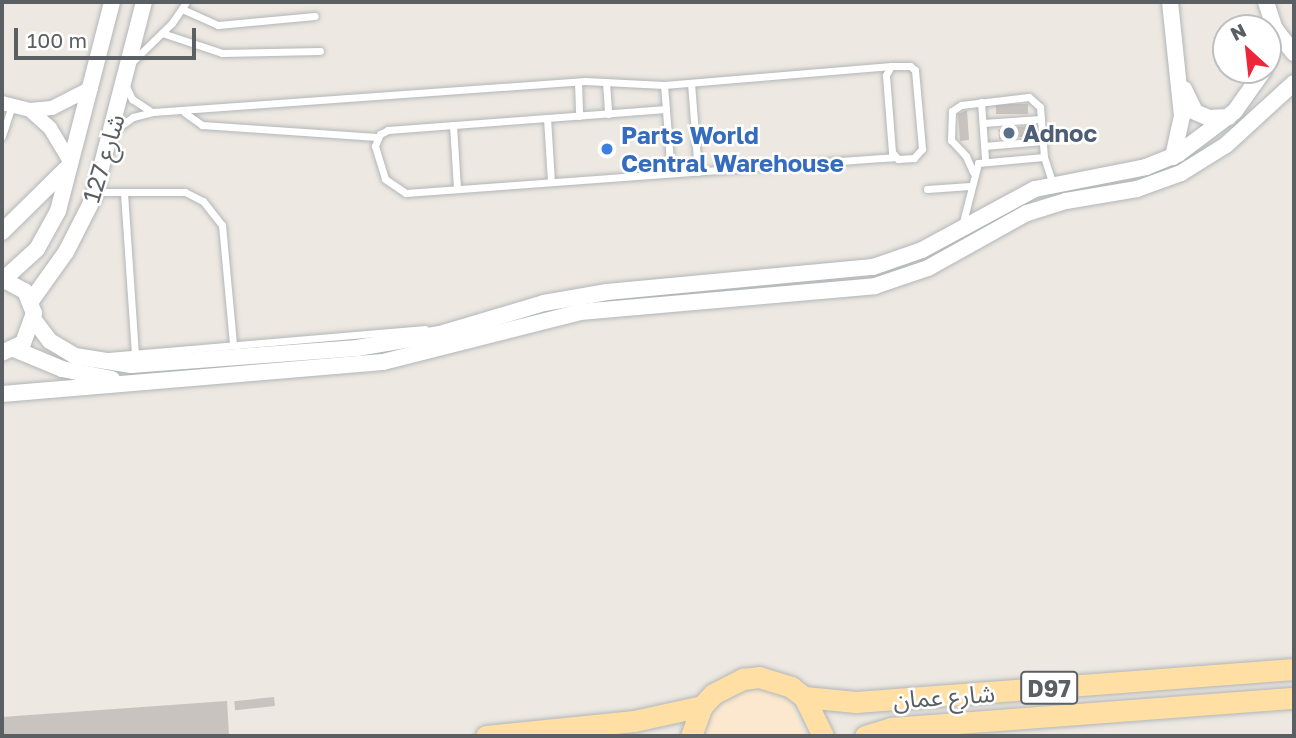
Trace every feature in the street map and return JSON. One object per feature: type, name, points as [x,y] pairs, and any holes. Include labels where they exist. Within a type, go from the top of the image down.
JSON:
[{"type":"main road","name":"شارع عمان","points":[[804,697],[856,702],[1294,669]]},
{"type":"main road","points":[[691,736],[702,706],[713,694],[743,679],[776,680],[804,697],[823,736]]},
{"type":"main road","name":"شارع عمان","points":[[865,736],[892,727],[1294,698]]},
{"type":"main road","points":[[486,736],[634,721],[702,706]]},
{"type":"street","name":"شارع 127","points":[[31,301],[66,253],[95,192],[144,2]]},
{"type":"street","points":[[1170,2],[1182,116],[1173,157]]},
{"type":"street","name":"شارع 127","points":[[3,279],[49,231],[71,163],[110,3]]},
{"type":"street","points":[[1282,38],[1294,53]]},
{"type":"street","points":[[1177,63],[1191,108],[1209,118],[1229,117]]},
{"type":"street","points":[[2,394],[383,362],[529,323],[605,309],[884,284],[928,268],[1027,214],[1066,201],[1137,189],[1181,173],[1226,145],[1294,83]]},
{"type":"street","points":[[34,320],[50,341],[86,360],[131,365],[324,351],[457,329],[534,306],[607,292],[853,271],[908,256],[1017,197],[1053,184],[1146,167],[1173,157],[1229,117],[1254,84]]},
{"type":"street","points":[[7,105],[30,110],[63,105],[90,88]]},
{"type":"street","points":[[2,232],[49,190],[71,163],[50,128],[30,110]]},
{"type":"street","points":[[3,279],[15,283],[31,301],[34,320],[29,335],[8,351]]},
{"type":"street","points":[[8,351],[79,373],[141,382]]},
{"type":"lane","points":[[130,64],[162,33],[184,5],[218,25],[315,16]]},
{"type":"lane","points":[[162,33],[222,53],[320,51]]},
{"type":"lane","points":[[891,66],[886,75],[894,157]]},
{"type":"lane","points":[[112,133],[133,117],[153,112],[185,113],[578,82],[664,85],[910,66],[915,70],[922,149],[915,158],[894,157],[406,193],[394,188],[383,173],[377,137]]},
{"type":"lane","points":[[578,82],[579,116]]},
{"type":"lane","points":[[606,82],[608,114]]},
{"type":"lane","points":[[691,83],[698,172]]},
{"type":"lane","points":[[124,84],[132,99],[153,112]]},
{"type":"lane","points":[[664,85],[671,173]]},
{"type":"lane","points":[[962,228],[972,172],[967,156],[951,140],[950,118],[957,106],[1035,99],[1041,118],[1044,157],[1053,184]]},
{"type":"lane","points":[[981,102],[985,159]]},
{"type":"lane","points":[[2,136],[7,105]]},
{"type":"lane","points":[[185,113],[202,125],[377,137],[388,130],[666,109]]},
{"type":"lane","points":[[547,118],[551,182]]},
{"type":"lane","points":[[983,123],[1041,118]]},
{"type":"lane","points":[[453,125],[457,189]]},
{"type":"lane","points":[[984,146],[1015,141],[1043,141]]},
{"type":"lane","points":[[972,172],[985,159],[1044,157]]},
{"type":"lane","points":[[927,189],[970,186]]},
{"type":"lane","points":[[95,192],[190,192],[217,217],[222,229],[233,344]]},
{"type":"lane","points":[[124,193],[135,353]]},
{"type":"lane","points":[[86,360],[233,344],[457,329]]},
{"type":"sand","points":[[750,684],[791,701],[805,736],[698,736],[705,710]]},
{"type":"building","points":[[996,104],[1028,104],[1028,114],[996,114]]},
{"type":"building","points":[[967,110],[969,140],[960,141],[958,114]]},
{"type":"building","points":[[1029,126],[1030,136],[999,139],[998,129]]},
{"type":"building","points":[[274,697],[275,706],[235,710],[234,701]]},
{"type":"building","points":[[227,701],[229,735],[2,736],[2,717]]},
{"type":"place","name":"Adnoc","points":[[1009,133]]},
{"type":"place","name":"Parts World Central Warehouse","points":[[607,149]]}]
